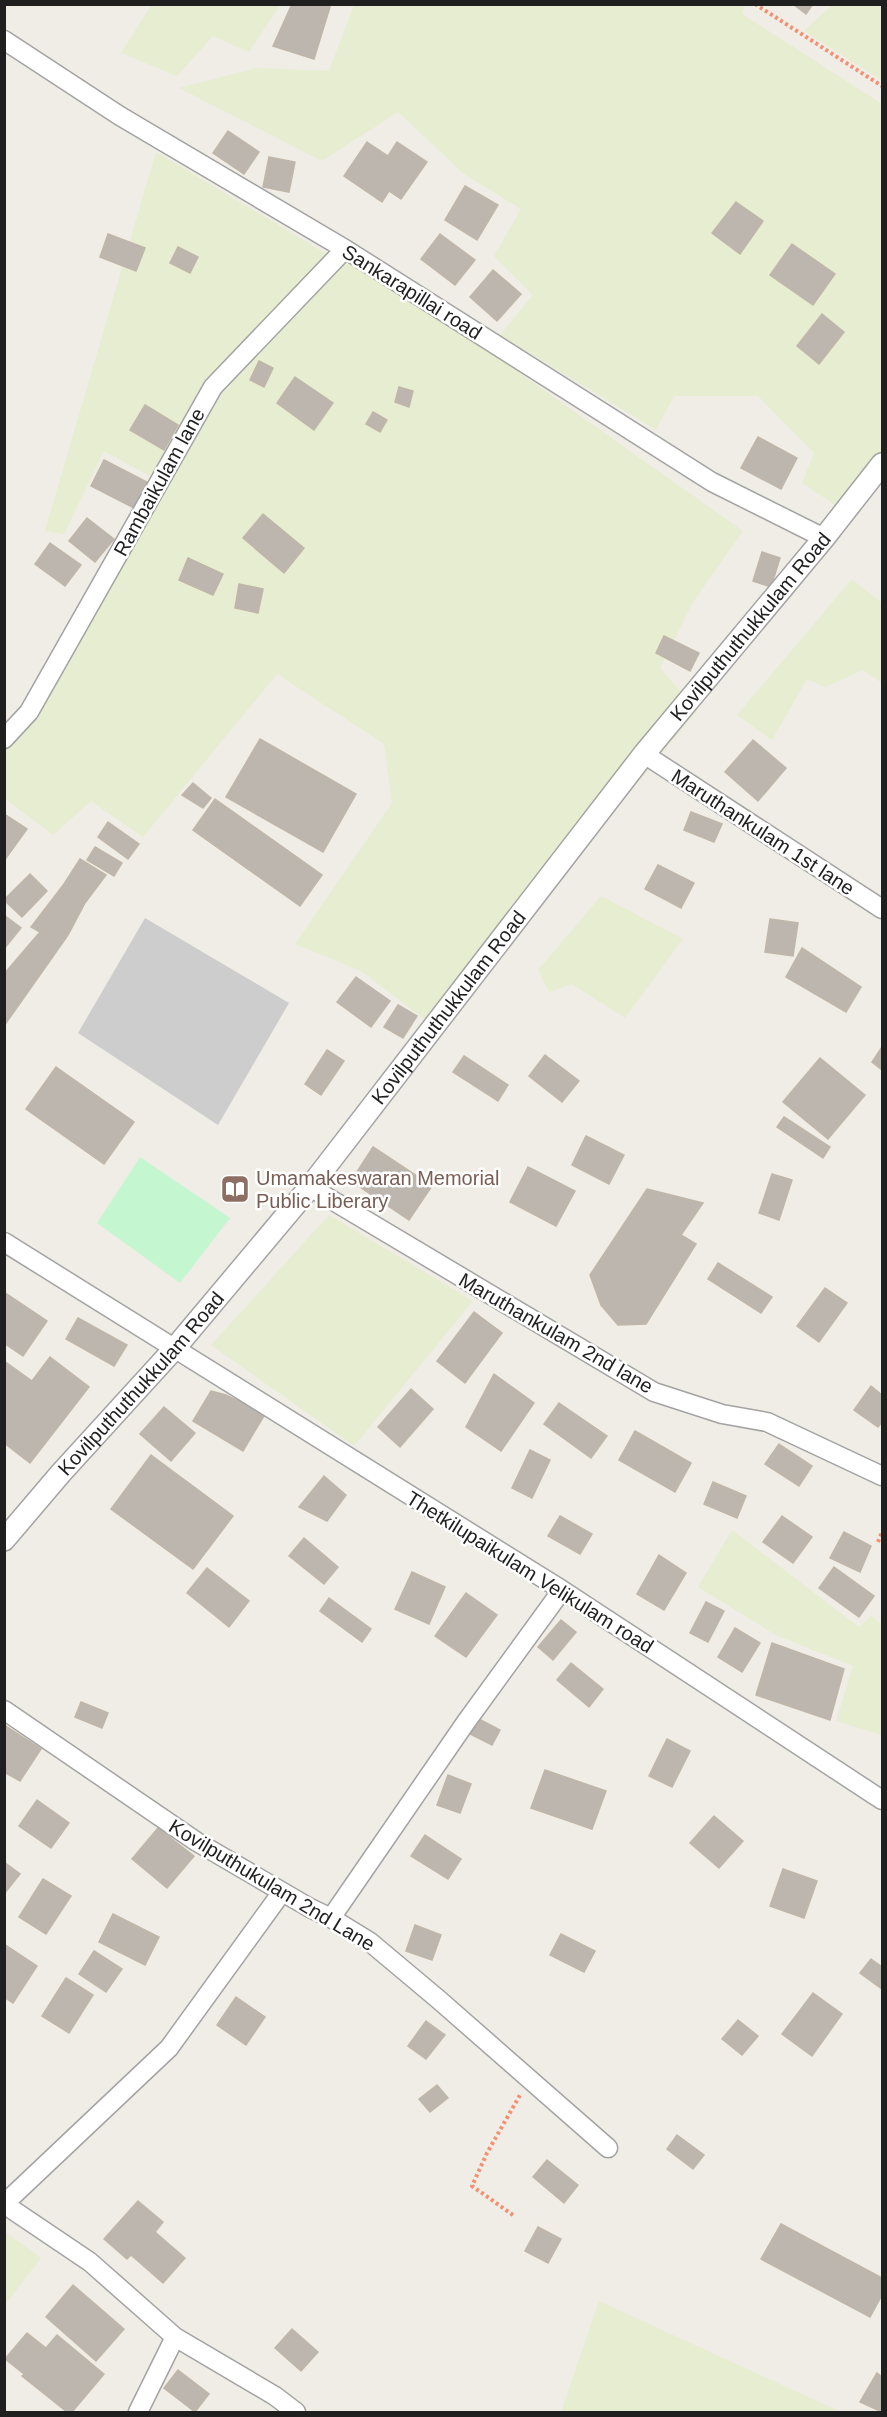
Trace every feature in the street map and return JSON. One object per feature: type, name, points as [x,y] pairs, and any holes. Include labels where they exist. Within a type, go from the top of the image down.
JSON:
[{"type":"street","name":"Sankarapillai road","points":[[4,40],[120,116],[345,249],[712,482],[824,538]]},
{"type":"street","name":"Rambaikulam lane","points":[[4,739],[29,712],[213,387],[345,249]]},
{"type":"street","name":"Kovilputhuthukkulam Road","points":[[4,1540],[61,1473],[175,1348],[310,1187],[644,754],[824,538],[882,464]]},
{"type":"street","name":"Maruthankulam 1st lane","points":[[644,754],[882,909]]},
{"type":"street","name":"Maruthankulam 2nd lane","points":[[310,1187],[654,1392],[722,1413],[767,1422],[882,1476]]},
{"type":"street","points":[[4,1242],[175,1348]]},
{"type":"street","name":"Thetkilupaikulam Velikulam road","points":[[175,1348],[562,1590],[882,1800]]},
{"type":"street","points":[[331,1918],[466,1722],[562,1590]]},
{"type":"street","name":"Kovilputhukulam 2nd Lane","points":[[4,1710],[197,1842],[370,1942],[608,2148]]},
{"type":"street","points":[[282,1892],[170,2048],[4,2204],[90,2262],[175,2337],[275,2396],[296,2412]]},
{"type":"street","points":[[138,2412],[175,2337]]},
{"type":"path","points":[[755,4],[882,86]]},
{"type":"path","points":[[878,1542],[882,1532]]},
{"type":"path","points":[[513,2215],[472,2186],[487,2153],[530,2079]]},
{"type":"shaded area","points":[[145,918],[289,1003],[218,1125],[78,1033]]},
{"type":"green space","points":[[152,4],[280,5],[249,52],[213,36],[177,76],[121,53]]},
{"type":"green space","points":[[354,5],[745,5],[742,14],[882,104],[882,460],[841,509],[802,483],[814,453],[758,396],[674,396],[656,430],[500,335],[533,295],[494,256],[521,209],[464,174],[398,112],[322,161],[179,88],[257,68],[329,71]]},
{"type":"green space","points":[[832,5],[882,5],[882,81],[804,31]]},
{"type":"green space","points":[[156,152],[327,254],[209,381],[155,479],[104,451],[64,534],[45,531]]},
{"type":"green space","points":[[344,258],[497,357],[743,531],[693,602],[660,668],[697,711],[435,1027],[361,971],[295,944],[392,803],[384,744],[277,674],[143,837],[91,801],[53,835],[5,799],[5,750],[33,716],[217,389]]},
{"type":"green space","points":[[852,579],[882,603],[882,683],[863,670],[825,687],[807,679],[772,740],[737,715]]},
{"type":"green space","points":[[601,896],[683,939],[625,1018],[572,984],[549,992],[538,970]]},
{"type":"green space","points":[[140,1157],[230,1218],[180,1283],[97,1223]]},
{"type":"green space","points":[[329,1215],[473,1301],[354,1446],[211,1345]]},
{"type":"green space","points":[[732,1530],[859,1627],[871,1616],[882,1624],[882,1735],[836,1721],[853,1666],[776,1635],[698,1587]]},
{"type":"green space","points":[[4,2231],[41,2258],[5,2305],[4,2305]]},
{"type":"green space","points":[[599,2301],[841,2412],[561,2412]]},
{"type":"building","points":[[292,4],[323,4],[330,7],[314,59],[273,46]]},
{"type":"building","points":[[793,4],[813,4],[806,14]]},
{"type":"building","points":[[228,131],[259,152],[244,174],[213,153]]},
{"type":"building","points":[[367,142],[388,156],[397,142],[427,162],[401,199],[389,191],[382,202],[344,176]]},
{"type":"building","points":[[269,157],[295,162],[289,192],[263,187]]},
{"type":"building","points":[[465,186],[498,205],[477,240],[445,220]]},
{"type":"building","points":[[736,202],[763,221],[740,254],[712,233]]},
{"type":"building","points":[[108,234],[145,248],[136,271],[100,257]]},
{"type":"building","points":[[440,234],[475,260],[455,285],[421,259]]},
{"type":"building","points":[[792,244],[835,274],[813,305],[770,275]]},
{"type":"building","points":[[178,247],[198,257],[190,273],[170,263]]},
{"type":"building","points":[[493,270],[521,294],[497,321],[470,297]]},
{"type":"building","points":[[822,314],[844,332],[819,364],[797,346]]},
{"type":"building","points":[[259,361],[273,368],[264,387],[250,380]]},
{"type":"building","points":[[295,377],[333,403],[314,430],[277,403]]},
{"type":"building","points":[[399,387],[413,391],[409,407],[395,402]]},
{"type":"building","points":[[145,405],[178,425],[164,450],[130,430]]},
{"type":"building","points":[[373,412],[387,420],[380,432],[366,424]]},
{"type":"building","points":[[758,437],[797,458],[781,489],[741,468]]},
{"type":"building","points":[[104,460],[147,482],[134,508],[91,486]]},
{"type":"building","points":[[263,514],[304,548],[284,573],[243,538]]},
{"type":"building","points":[[87,518],[114,539],[95,562],[69,541]]},
{"type":"building","points":[[50,543],[81,565],[65,586],[35,564]]},
{"type":"building","points":[[762,552],[780,558],[771,587],[753,581]]},
{"type":"building","points":[[188,558],[223,574],[213,595],[179,580]]},
{"type":"building","points":[[239,584],[263,589],[258,613],[235,608]]},
{"type":"building","points":[[664,636],[699,653],[690,671],[656,653]]},
{"type":"building","points":[[260,739],[356,794],[323,852],[226,797]]},
{"type":"building","points":[[753,740],[786,768],[758,801],[725,772]]},
{"type":"building","points":[[193,783],[211,798],[203,808],[182,795]]},
{"type":"building","points":[[215,799],[322,875],[300,906],[193,830]]},
{"type":"building","points":[[691,812],[722,824],[714,842],[684,830]]},
{"type":"building","points":[[4,814],[27,829],[4,861]]},
{"type":"building","points":[[108,822],[139,844],[128,859],[98,837]]},
{"type":"building","points":[[95,847],[122,863],[114,876],[87,860]]},
{"type":"building","points":[[80,859],[106,875],[85,903],[68,935],[4,1026],[4,974],[40,932],[31,927]]},
{"type":"building","points":[[658,865],[694,883],[681,908],[645,889]]},
{"type":"building","points":[[30,874],[47,891],[22,917],[4,900]]},
{"type":"building","points":[[4,915],[21,928],[4,949]]},
{"type":"building","points":[[770,919],[798,923],[793,956],[765,952]]},
{"type":"building","points":[[802,948],[861,987],[846,1012],[786,977]]},
{"type":"building","points":[[356,977],[390,1001],[371,1027],[337,1002]]},
{"type":"building","points":[[398,1005],[417,1016],[403,1038],[384,1027]]},
{"type":"building","points":[[882,1047],[882,1070],[872,1062]]},
{"type":"building","points":[[327,1050],[344,1061],[321,1095],[305,1084]]},
{"type":"building","points":[[545,1055],[579,1081],[562,1102],[529,1076]]},
{"type":"building","points":[[464,1056],[508,1085],[498,1101],[453,1072]]},
{"type":"building","points":[[820,1058],[865,1095],[828,1139],[783,1102]]},
{"type":"building","points":[[56,1067],[134,1122],[104,1164],[26,1109]]},
{"type":"building","points":[[784,1117],[830,1147],[823,1158],[777,1127]]},
{"type":"building","points":[[586,1136],[624,1155],[609,1184],[572,1165]]},
{"type":"building","points":[[373,1147],[432,1186],[409,1220],[351,1181]]},
{"type":"building","points":[[528,1167],[575,1191],[556,1226],[510,1202]]},
{"type":"building","points":[[772,1174],[792,1180],[779,1220],[759,1213]]},
{"type":"building","points":[[647,1189],[703,1203],[681,1235],[696,1244],[646,1324],[618,1325],[601,1305],[590,1275]]},
{"type":"building","points":[[718,1263],[772,1297],[761,1313],[708,1279]]},
{"type":"building","points":[[825,1288],[847,1303],[819,1342],[797,1326]]},
{"type":"building","points":[[4,1292],[47,1321],[23,1356],[4,1343]]},
{"type":"building","points":[[474,1312],[502,1333],[465,1383],[437,1361]]},
{"type":"building","points":[[78,1318],[127,1345],[114,1366],[66,1339]]},
{"type":"building","points":[[50,1357],[89,1387],[30,1463],[4,1443],[4,1361],[32,1381]]},
{"type":"building","points":[[494,1374],[534,1403],[501,1451],[466,1427]]},
{"type":"building","points":[[871,1386],[882,1395],[882,1422],[878,1427],[854,1410]]},
{"type":"building","points":[[411,1389],[433,1409],[400,1447],[378,1427]]},
{"type":"building","points":[[211,1391],[226,1395],[265,1414],[243,1451],[193,1421]]},
{"type":"building","points":[[559,1403],[607,1436],[591,1458],[544,1424]]},
{"type":"building","points":[[164,1407],[195,1433],[171,1461],[140,1434]]},
{"type":"building","points":[[635,1431],[691,1463],[675,1492],[619,1460]]},
{"type":"building","points":[[779,1444],[812,1466],[799,1486],[765,1464]]},
{"type":"building","points":[[530,1450],[550,1460],[532,1498],[512,1488]]},
{"type":"building","points":[[151,1455],[233,1516],[193,1569],[111,1509]]},
{"type":"building","points":[[324,1476],[346,1495],[327,1521],[299,1507]]},
{"type":"building","points":[[713,1482],[746,1496],[737,1518],[704,1504]]},
{"type":"building","points":[[560,1516],[592,1534],[580,1554],[548,1536]]},
{"type":"building","points":[[782,1516],[812,1537],[793,1563],[763,1542]]},
{"type":"building","points":[[844,1532],[871,1546],[860,1572],[830,1558]]},
{"type":"building","points":[[304,1538],[338,1567],[324,1584],[289,1556]]},
{"type":"building","points":[[659,1555],[686,1573],[664,1610],[637,1594]]},
{"type":"building","points":[[834,1567],[874,1596],[859,1617],[819,1588]]},
{"type":"building","points":[[207,1568],[249,1601],[229,1627],[187,1593]]},
{"type":"building","points":[[412,1572],[445,1587],[429,1624],[395,1609]]},
{"type":"building","points":[[466,1593],[497,1615],[466,1657],[435,1636]]},
{"type":"building","points":[[329,1598],[371,1629],[362,1642],[320,1611]]},
{"type":"building","points":[[706,1602],[724,1611],[708,1642],[690,1633]]},
{"type":"building","points":[[561,1620],[576,1632],[553,1660],[538,1647]]},
{"type":"building","points":[[735,1628],[760,1643],[742,1672],[718,1657]]},
{"type":"building","points":[[772,1643],[844,1669],[830,1720],[756,1695]]},
{"type":"building","points":[[571,1663],[603,1689],[589,1707],[557,1680]]},
{"type":"building","points":[[81,1702],[108,1713],[102,1728],[75,1717]]},
{"type":"building","points":[[477,1718],[500,1730],[492,1745],[468,1733]]},
{"type":"building","points":[[4,1725],[41,1749],[20,1781],[4,1772]]},
{"type":"building","points":[[667,1739],[690,1751],[672,1787],[649,1776]]},
{"type":"building","points":[[545,1770],[606,1791],[592,1829],[531,1808]]},
{"type":"building","points":[[448,1775],[471,1784],[460,1813],[437,1805]]},
{"type":"building","points":[[37,1800],[69,1823],[51,1848],[19,1826]]},
{"type":"building","points":[[714,1816],[743,1841],[719,1868],[690,1843]]},
{"type":"building","points":[[158,1828],[194,1856],[167,1888],[132,1859]]},
{"type":"building","points":[[425,1835],[461,1859],[448,1879],[411,1856]]},
{"type":"building","points":[[4,1862],[20,1874],[4,1894]]},
{"type":"building","points":[[783,1869],[817,1881],[804,1918],[770,1906]]},
{"type":"building","points":[[43,1879],[71,1896],[46,1934],[19,1917]]},
{"type":"building","points":[[113,1914],[159,1937],[145,1965],[99,1942]]},
{"type":"building","points":[[415,1925],[441,1935],[432,1960],[406,1951]]},
{"type":"building","points":[[561,1934],[595,1951],[584,1972],[550,1955]]},
{"type":"building","points":[[4,1944],[37,1966],[13,2003],[4,1997]]},
{"type":"building","points":[[94,1951],[122,1969],[106,1992],[79,1974]]},
{"type":"building","points":[[871,1959],[882,1967],[882,1989],[860,1973]]},
{"type":"building","points":[[66,1978],[93,1995],[69,2033],[42,2016]]},
{"type":"building","points":[[813,1993],[842,2014],[812,2056],[782,2034]]},
{"type":"building","points":[[236,1997],[265,2017],[246,2045],[217,2025]]},
{"type":"building","points":[[738,2020],[758,2036],[742,2055],[722,2039]]},
{"type":"building","points":[[426,2021],[445,2035],[426,2059],[408,2046]]},
{"type":"building","points":[[437,2085],[448,2098],[430,2112],[419,2099]]},
{"type":"building","points":[[677,2135],[704,2155],[693,2169],[667,2149]]},
{"type":"building","points":[[547,2160],[578,2185],[564,2203],[533,2177]]},
{"type":"building","points":[[138,2201],[163,2222],[155,2232],[185,2258],[163,2283],[131,2255],[127,2259],[104,2239]]},
{"type":"building","points":[[781,2224],[882,2278],[882,2295],[870,2317],[761,2259]]},
{"type":"building","points":[[538,2227],[561,2239],[548,2263],[525,2251]]},
{"type":"building","points":[[73,2285],[124,2329],[96,2361],[46,2317]]},
{"type":"building","points":[[292,2329],[318,2352],[301,2371],[275,2348]]},
{"type":"building","points":[[27,2333],[46,2348],[57,2335],[104,2374],[72,2412],[67,2412],[22,2376],[24,2374],[5,2359]]},
{"type":"building","points":[[178,2370],[209,2394],[195,2412],[164,2388]]},
{"type":"building","points":[[877,2373],[882,2377],[882,2412],[860,2402]]},
{"type":"place","name":"Umamakeswaran Memorial Public Liberary","points":[[235,1189]]}]
